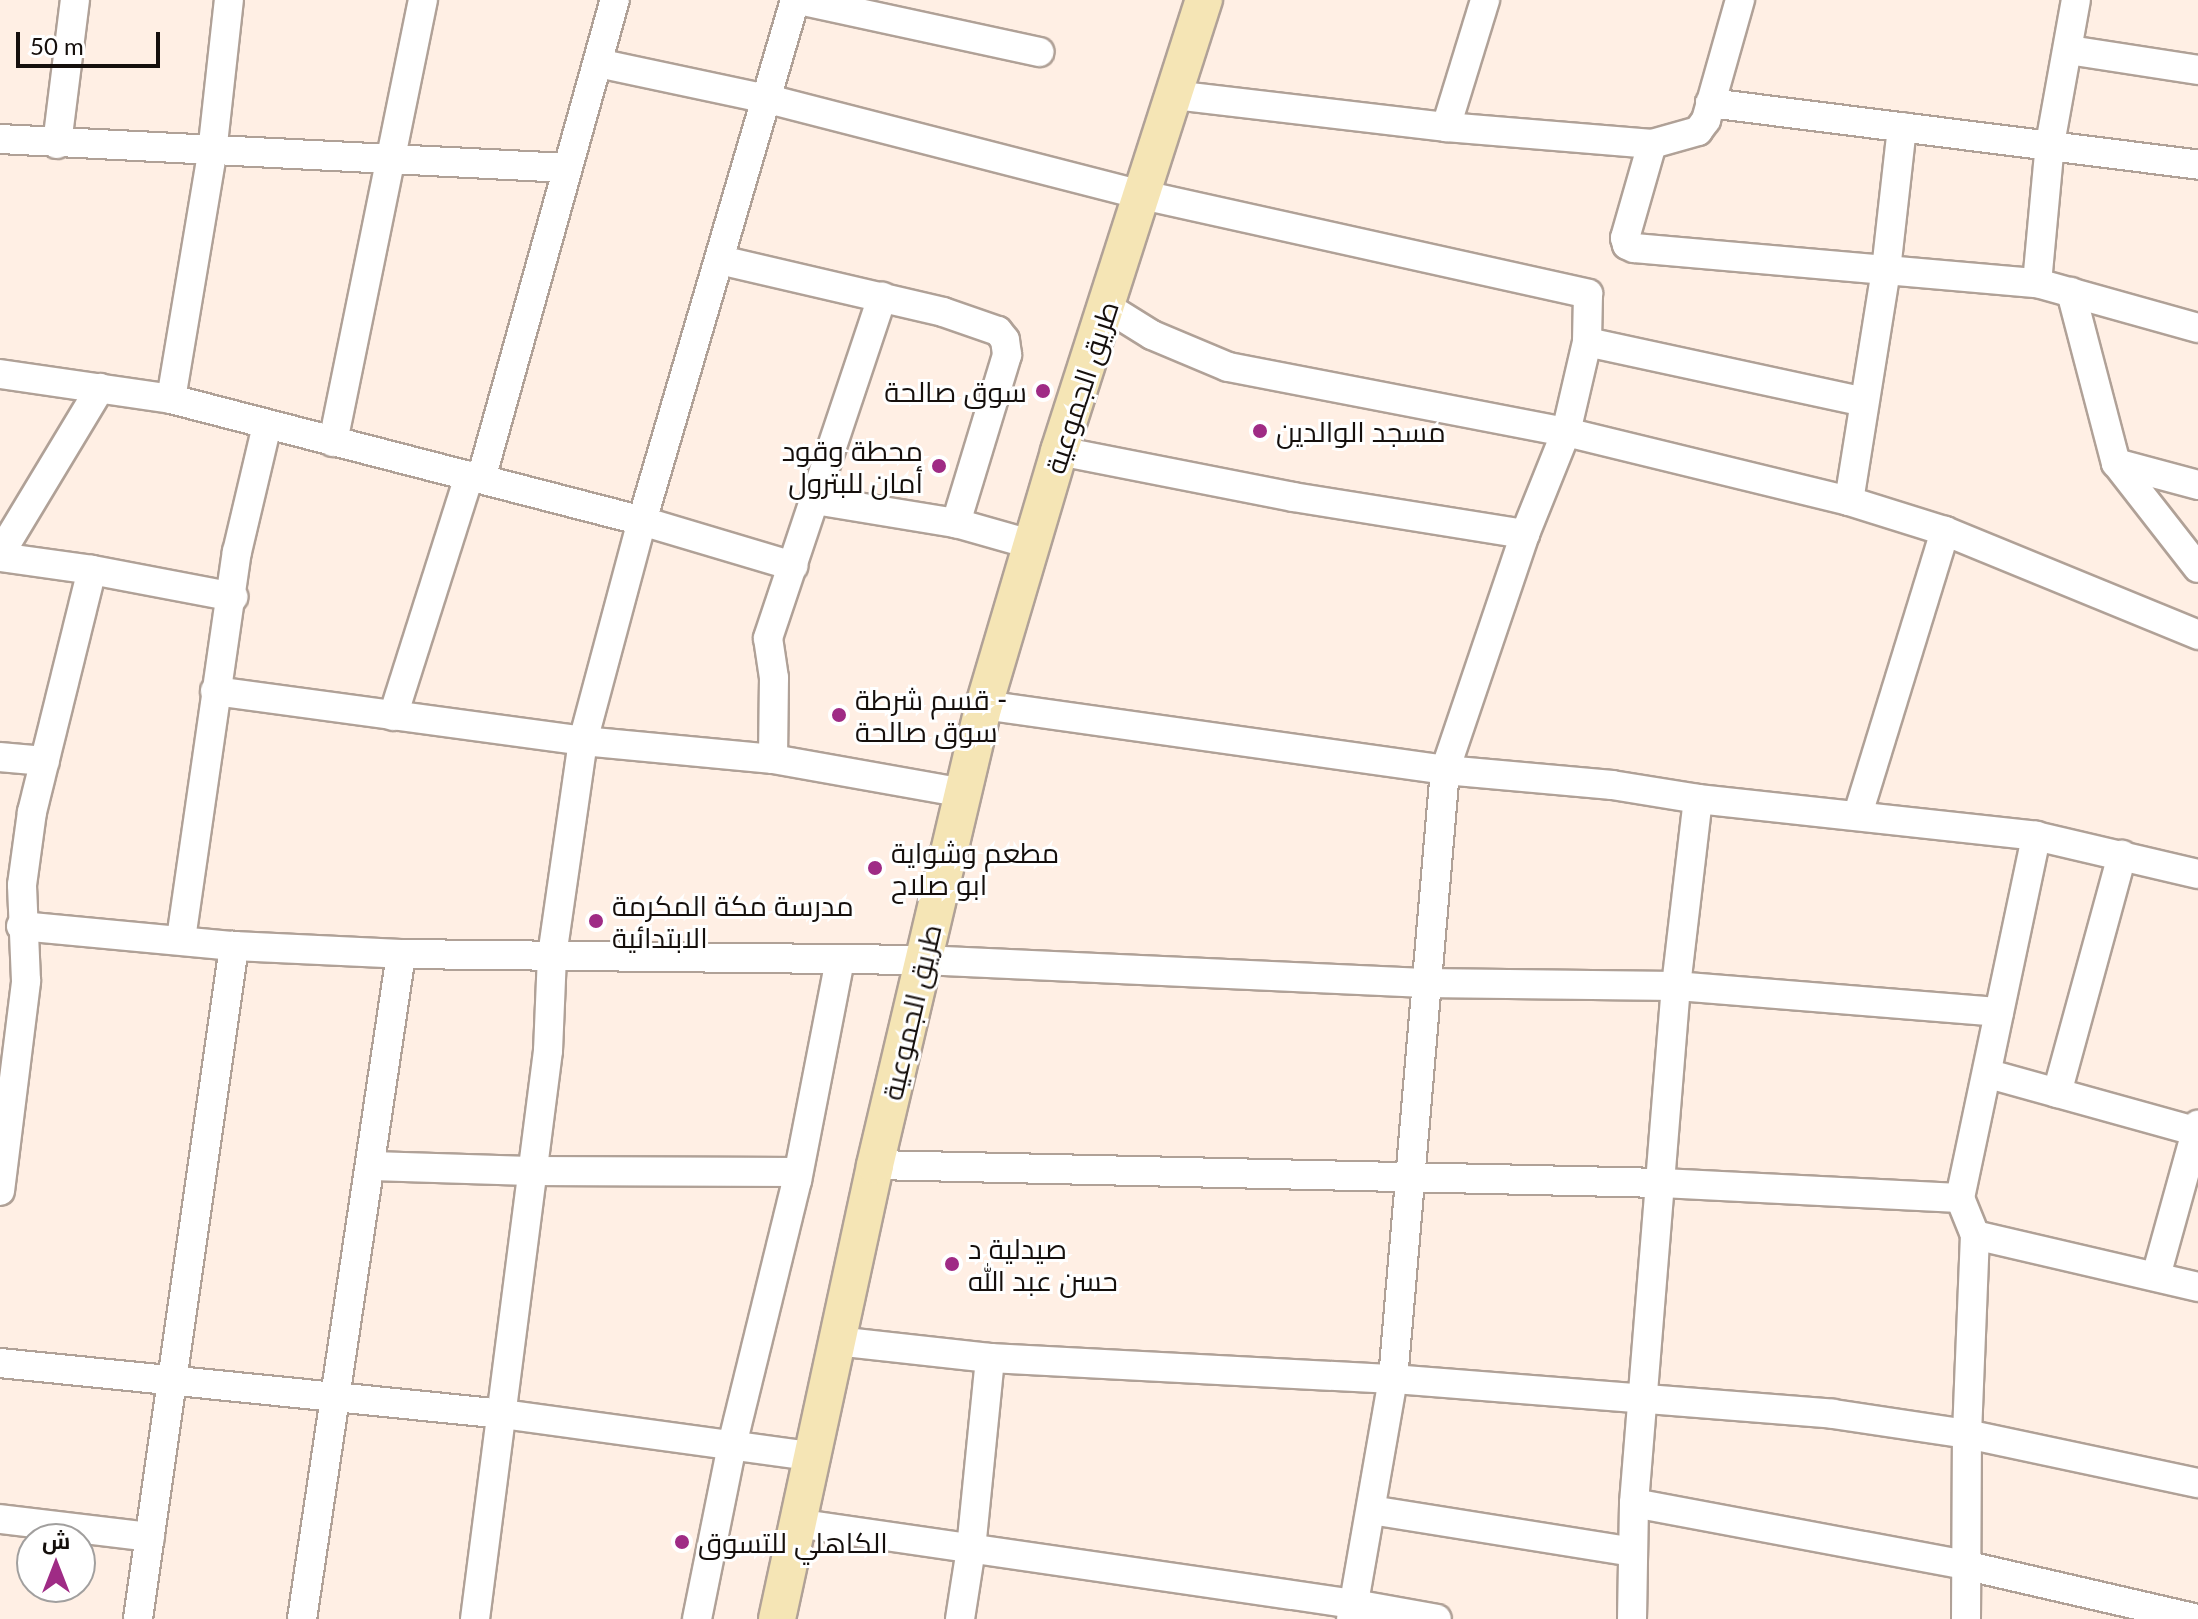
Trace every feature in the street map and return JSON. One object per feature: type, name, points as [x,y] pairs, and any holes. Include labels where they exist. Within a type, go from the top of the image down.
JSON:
[{"type":"main road","name":"طريق الجموعية","points":[[777,1619],[875,1165],[984,705],[1059,451],[1204,0]]},
{"type":"street","points":[[57,144],[75,0]]},
{"type":"street","points":[[171,399],[212,153],[229,0]]},
{"type":"street","points":[[333,442],[423,0]]},
{"type":"street","points":[[393,716],[475,478],[615,0]]},
{"type":"street","points":[[475,1619],[503,1414],[530,1171],[548,1051],[552,956],[583,741],[642,521],[797,0],[1039,52]]},
{"type":"street","points":[[1446,127],[1485,0]]},
{"type":"street","points":[[1174,95],[1446,127],[1652,144],[1698,131],[1706,120],[1740,0]]},
{"type":"street","points":[[2037,283],[2050,144],[2076,0]]},
{"type":"street","points":[[2069,50],[2198,70]]},
{"type":"street","points":[[598,63],[768,99],[1143,195],[1588,294],[1587,342],[1566,432],[1525,534],[1445,770],[1424,983],[1393,1379],[1353,1611]]},
{"type":"street","points":[[1710,103],[2198,165]]},
{"type":"street","points":[[1849,501],[1886,270],[1902,127]]},
{"type":"street","points":[[0,139],[212,153],[390,158],[567,168]]},
{"type":"street","points":[[1652,144],[1625,238],[1627,245],[2037,283],[2198,328]]},
{"type":"street","points":[[720,260],[971,319],[998,331],[1005,340],[1007,355],[956,523]]},
{"type":"street","points":[[2071,292],[2116,463],[2198,568]]},
{"type":"street","points":[[773,759],[774,678],[768,638],[882,297]]},
{"type":"street","points":[[1107,307],[1152,335],[1228,367],[1566,432],[1849,501],[1945,531],[2198,635]]},
{"type":"street","points":[[1587,342],[1864,402]]},
{"type":"street","points":[[0,374],[171,399],[642,521],[793,566]]},
{"type":"street","points":[[100,388],[0,556],[233,597]]},
{"type":"street","points":[[181,939],[215,691],[233,597],[237,552],[267,425]]},
{"type":"street","points":[[1059,451],[1293,497],[1525,534]]},
{"type":"street","points":[[2116,463],[2198,485]]},
{"type":"street","points":[[815,500],[956,523],[1030,544]]},
{"type":"street","points":[[1858,814],[1945,531]]},
{"type":"street","points":[[0,1191],[13,981],[32,812],[92,570]]},
{"type":"street","points":[[215,691],[583,741],[773,759],[964,793]]},
{"type":"street","points":[[984,705],[1445,770],[1612,785],[1698,799],[1858,814],[2036,836],[2198,874]]},
{"type":"street","points":[[0,757],[45,761]]},
{"type":"street","points":[[1632,1619],[1634,1503],[1645,1398],[1676,986],[1698,799]]},
{"type":"street","points":[[1966,1619],[1967,1434],[1975,1235],[1960,1198],[1989,1074],[2036,836]]},
{"type":"street","points":[[2057,1093],[2122,855]]},
{"type":"street","points":[[21,926],[234,946],[401,954],[922,960],[1424,983],[1676,986],[1999,1012]]},
{"type":"street","points":[[138,1619],[234,946]]},
{"type":"street","points":[[302,1619],[372,1166],[401,954]]},
{"type":"street","points":[[697,1619],[732,1445],[774,1284],[840,959]]},
{"type":"street","points":[[1989,1074],[2197,1130],[2156,1276]]},
{"type":"street","points":[[875,1165],[1661,1183],[1960,1198]]},
{"type":"street","points":[[372,1166],[530,1171],[798,1172]]},
{"type":"street","points":[[1975,1235],[2198,1287]]},
{"type":"street","points":[[836,1341],[990,1358],[1393,1379],[1833,1414],[1967,1434],[2198,1483]]},
{"type":"street","points":[[960,1619],[971,1549],[990,1358]]},
{"type":"street","points":[[0,1363],[503,1414],[811,1456]]},
{"type":"street","points":[[1634,1503],[1964,1565],[2198,1619]]},
{"type":"street","points":[[1371,1510],[1633,1552]]},
{"type":"street","points":[[0,1519],[150,1537]]},
{"type":"street","points":[[796,1523],[1353,1611],[1437,1619]]},
{"type":"place","name":"سوق صالحة","points":[[1043,391]]},
{"type":"place","name":"مسجد الوالدين","points":[[1260,431]]},
{"type":"place","name":"محطة وقود أمان للبترول","points":[[939,466]]},
{"type":"place","name":"قسم شرطة - سوق صالحة","points":[[839,715]]},
{"type":"place","name":"مطعم وشواية ابو صلاح","points":[[875,868]]},
{"type":"place","name":"مدرسة مكة المكرمة الابتدائية","points":[[596,921]]},
{"type":"place","name":"صيدلية د حسن عبد الله","points":[[952,1264]]},
{"type":"place","name":"الكاهلي للتسوق","points":[[682,1542]]}]
